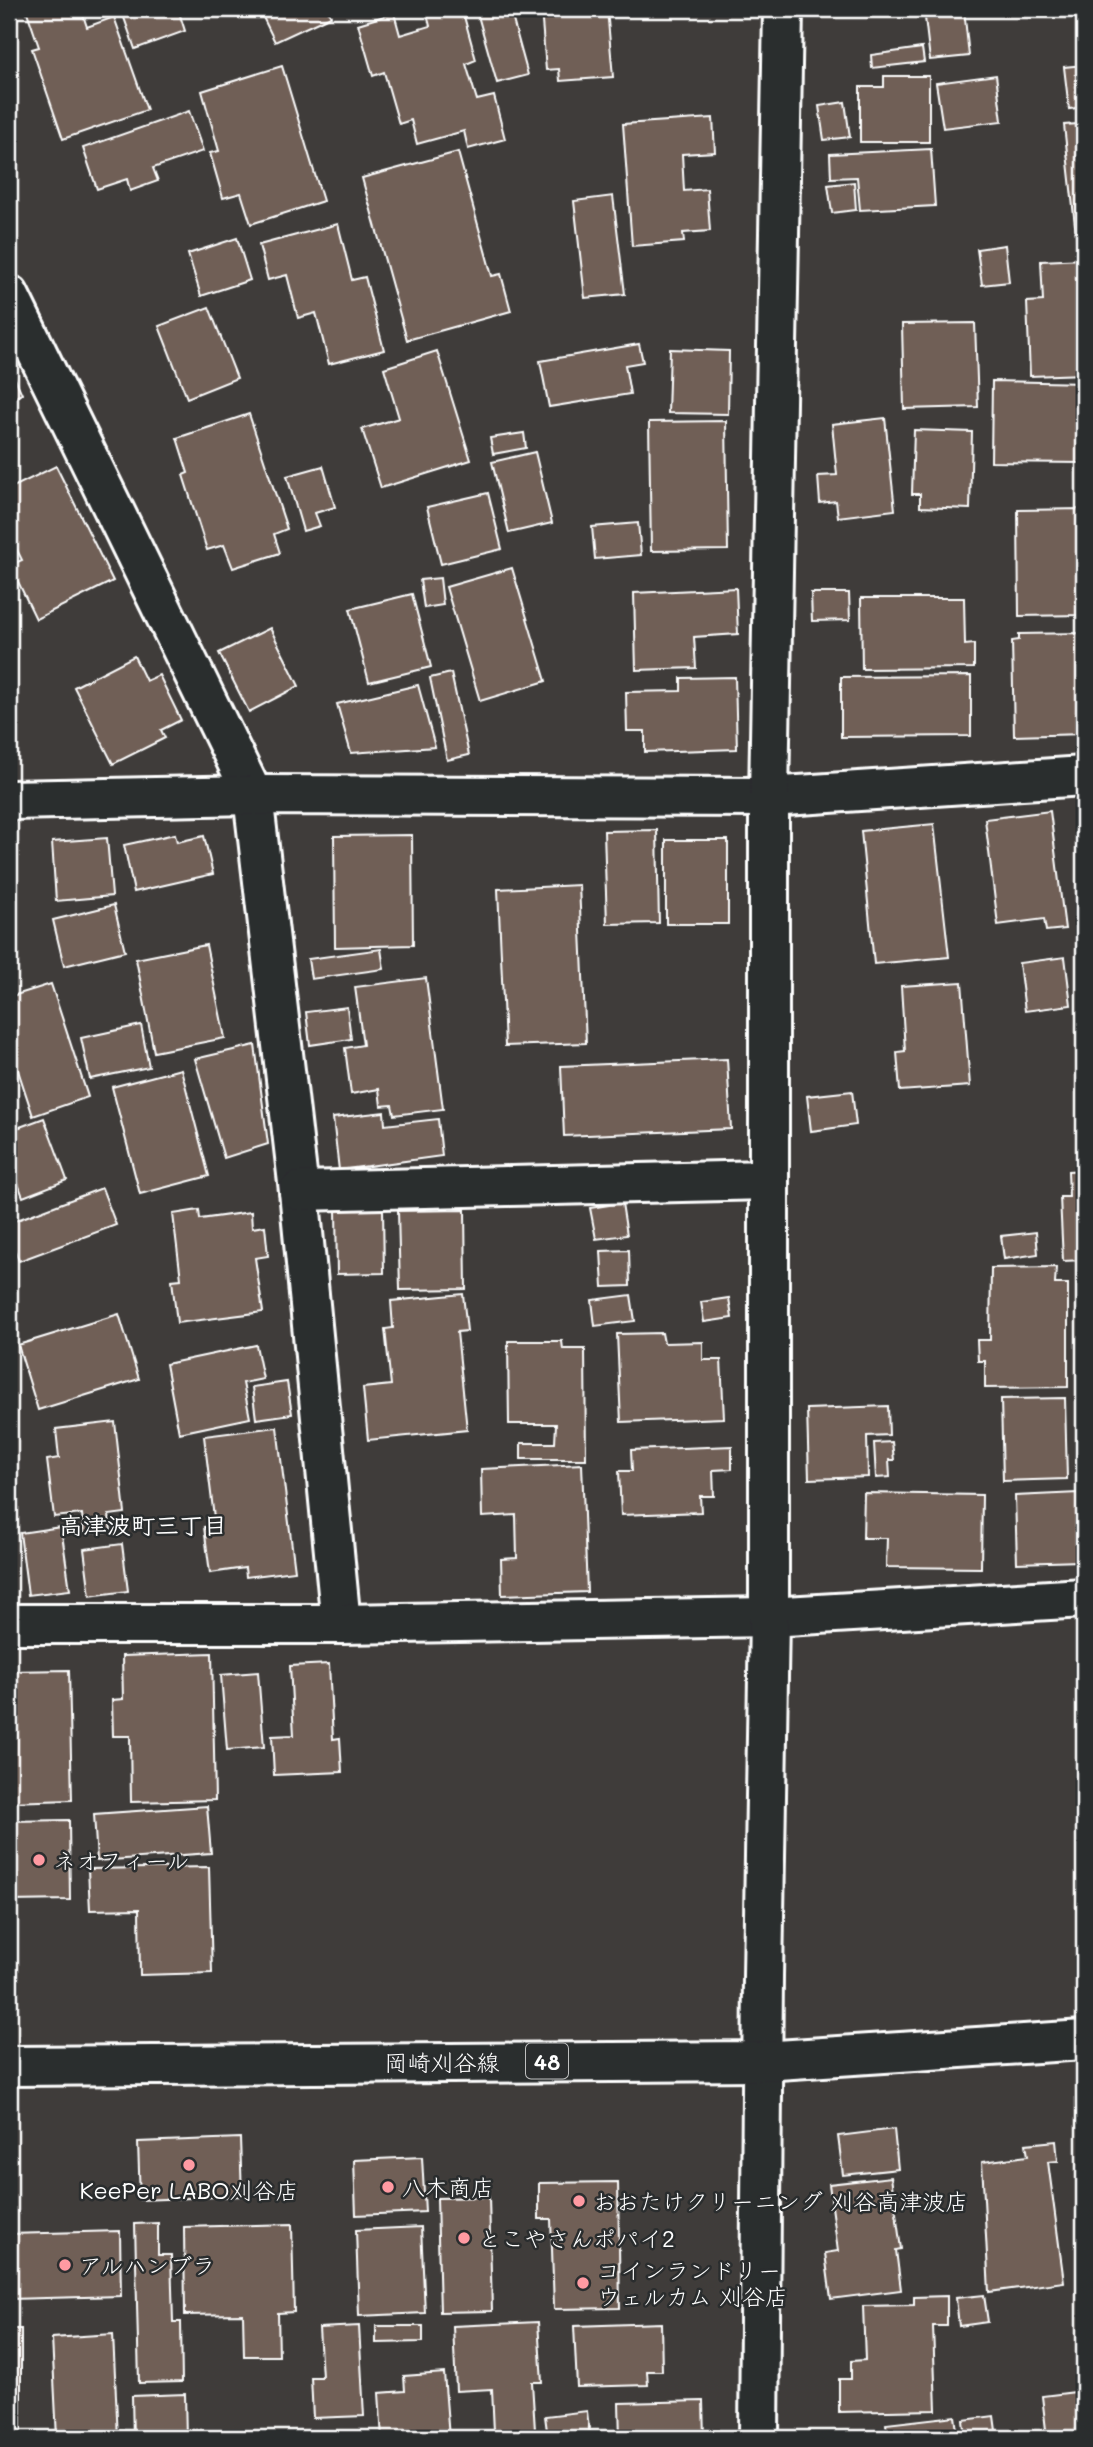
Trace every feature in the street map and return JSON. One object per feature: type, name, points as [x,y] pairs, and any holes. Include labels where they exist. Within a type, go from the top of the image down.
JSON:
[{"type":"street","points":[[759,2438],[769,1617],[769,797],[783,9]]},
{"type":"street","points":[[9,295],[253,795],[299,1191],[341,1624]]},
{"type":"street","points":[[9,800],[253,795],[769,797],[1084,776]]},
{"type":"street","points":[[299,1191],[768,1180]]},
{"type":"street","points":[[9,1624],[341,1624],[769,1617],[1084,1598]]},
{"type":"street","name":"岡崎刈谷線","points":[[9,2066],[762,2061],[1084,2040]]},
{"type":"building","points":[[26,9],[81,9],[87,27],[114,17],[147,110],[63,139],[32,49],[39,47]]},
{"type":"building","points":[[121,9],[178,9],[185,31],[135,49]]},
{"type":"building","points":[[259,9],[327,9],[331,16],[275,42]]},
{"type":"building","points":[[462,9],[476,60],[466,64],[477,100],[494,96],[505,139],[468,149],[464,131],[417,144],[411,120],[399,124],[384,72],[373,76],[358,24],[394,13],[400,35],[430,26],[426,11]]},
{"type":"building","points":[[510,9],[528,75],[497,83],[477,12]]},
{"type":"building","points":[[541,9],[607,9],[613,77],[560,81],[559,69],[546,70]]},
{"type":"building","points":[[924,9],[964,9],[969,56],[930,60]]},
{"type":"building","points":[[922,48],[924,62],[872,68],[871,55]]},
{"type":"building","points":[[1084,65],[1084,107],[1069,109],[1064,67]]},
{"type":"building","points":[[282,66],[323,201],[251,224],[241,193],[223,198],[210,153],[219,151],[202,91]]},
{"type":"building","points":[[996,75],[1002,121],[943,128],[936,83]]},
{"type":"building","points":[[884,76],[929,76],[929,142],[860,142],[860,87],[884,87]]},
{"type":"building","points":[[845,102],[850,137],[824,140],[819,106]]},
{"type":"building","points":[[189,111],[203,151],[153,168],[158,181],[130,191],[127,179],[97,189],[83,148]]},
{"type":"building","points":[[1084,116],[1084,252],[1078,253],[1064,125],[1078,124],[1077,117]]},
{"type":"building","points":[[713,118],[715,152],[682,154],[684,191],[707,189],[710,231],[683,233],[684,242],[632,246],[623,124]]},
{"type":"building","points":[[931,149],[935,206],[860,210],[857,177],[831,178],[830,154]]},
{"type":"building","points":[[458,152],[492,276],[501,274],[511,311],[407,340],[362,178]]},
{"type":"building","points":[[854,182],[856,210],[832,213],[828,185]]},
{"type":"building","points":[[613,196],[625,294],[585,298],[574,201]]},
{"type":"building","points":[[338,224],[352,280],[365,277],[384,350],[329,364],[316,313],[298,318],[287,275],[268,280],[259,245]]},
{"type":"building","points":[[237,238],[250,280],[201,296],[188,254]]},
{"type":"building","points":[[1005,245],[1009,282],[982,285],[977,249]]},
{"type":"building","points":[[1084,259],[1084,374],[1030,376],[1027,302],[1043,301],[1041,261]]},
{"type":"building","points":[[209,307],[237,378],[187,398],[159,326]]},
{"type":"building","points":[[975,323],[978,407],[904,409],[902,324]]},
{"type":"building","points":[[639,344],[643,362],[625,365],[630,394],[549,407],[540,361]]},
{"type":"building","points":[[670,349],[729,351],[728,414],[668,413]]},
{"type":"building","points":[[437,351],[471,460],[381,488],[362,429],[399,418],[384,368]]},
{"type":"building","points":[[9,365],[22,394],[9,400]]},
{"type":"building","points":[[992,381],[1084,383],[1084,463],[991,462]]},
{"type":"building","points":[[249,414],[287,529],[274,534],[280,553],[233,568],[224,545],[207,550],[183,475],[188,473],[177,438]]},
{"type":"building","points":[[885,418],[895,510],[838,517],[836,501],[820,503],[818,476],[837,475],[832,424]]},
{"type":"building","points":[[726,421],[728,550],[651,551],[649,422]]},
{"type":"building","points":[[914,430],[972,432],[970,509],[920,507],[920,494],[912,494]]},
{"type":"building","points":[[524,433],[526,448],[493,454],[490,438]]},
{"type":"building","points":[[535,452],[552,523],[509,533],[492,462]]},
{"type":"building","points":[[56,466],[113,581],[36,619],[10,565],[22,560],[9,534],[9,489]]},
{"type":"building","points":[[323,466],[335,507],[315,513],[320,526],[303,531],[287,476]]},
{"type":"building","points":[[488,493],[502,549],[441,564],[427,507]]},
{"type":"building","points":[[1084,509],[1084,615],[1019,616],[1018,510]]},
{"type":"building","points":[[638,523],[641,555],[595,559],[592,527]]},
{"type":"building","points":[[512,568],[546,681],[480,701],[446,587]]},
{"type":"building","points":[[440,578],[443,605],[424,608],[420,580]]},
{"type":"building","points":[[736,588],[738,634],[694,637],[696,668],[636,670],[634,593]]},
{"type":"building","points":[[811,593],[849,593],[850,620],[812,621]]},
{"type":"building","points":[[412,594],[431,667],[369,682],[350,609]]},
{"type":"building","points":[[861,598],[964,598],[965,645],[974,644],[974,668],[862,669]]},
{"type":"building","points":[[270,628],[299,686],[249,712],[219,653]]},
{"type":"building","points":[[1084,633],[1084,734],[1014,736],[1012,641],[1019,640],[1019,634]]},
{"type":"building","points":[[134,656],[146,681],[159,675],[181,720],[161,730],[165,738],[113,764],[74,687]]},
{"type":"building","points":[[451,673],[469,755],[447,760],[430,678]]},
{"type":"building","points":[[971,676],[971,736],[841,737],[841,677]]},
{"type":"building","points":[[735,677],[737,749],[645,752],[645,731],[627,731],[626,692],[681,691],[681,678]]},
{"type":"building","points":[[418,685],[435,747],[351,753],[337,704]]},
{"type":"building","points":[[1050,811],[1065,929],[1046,931],[1044,919],[998,925],[985,819]]},
{"type":"building","points":[[934,824],[949,957],[874,964],[861,831]]},
{"type":"building","points":[[657,830],[659,923],[607,924],[604,831]]},
{"type":"building","points":[[175,834],[177,842],[204,836],[213,874],[134,892],[124,845]]},
{"type":"building","points":[[412,835],[413,945],[335,947],[334,836]]},
{"type":"building","points":[[107,838],[112,896],[56,901],[52,842]]},
{"type":"building","points":[[666,840],[728,840],[728,924],[666,924]]},
{"type":"building","points":[[579,885],[586,1043],[505,1046],[498,889]]},
{"type":"building","points":[[114,905],[125,951],[64,966],[53,920]]},
{"type":"building","points":[[206,945],[225,1038],[154,1052],[136,959]]},
{"type":"building","points":[[381,949],[384,969],[311,979],[308,959]]},
{"type":"building","points":[[1065,957],[1071,1005],[1025,1011],[1019,963]]},
{"type":"building","points":[[426,978],[443,1109],[394,1115],[392,1105],[381,1106],[379,1089],[351,1094],[345,1048],[363,1045],[355,987]]},
{"type":"building","points":[[962,982],[970,1086],[900,1091],[897,1052],[905,1051],[901,986]]},
{"type":"building","points":[[51,984],[88,1097],[33,1116],[9,1043],[9,997]]},
{"type":"building","points":[[347,1007],[351,1039],[310,1045],[306,1012]]},
{"type":"building","points":[[141,1025],[149,1067],[90,1079],[81,1038]]},
{"type":"building","points":[[255,1045],[268,1144],[224,1158],[195,1059]]},
{"type":"building","points":[[727,1059],[731,1129],[564,1136],[561,1066]]},
{"type":"building","points":[[181,1069],[209,1176],[140,1194],[112,1087]]},
{"type":"building","points":[[852,1091],[856,1125],[811,1131],[807,1096]]},
{"type":"building","points":[[384,1112],[385,1125],[438,1119],[442,1156],[339,1170],[333,1118]]},
{"type":"building","points":[[44,1118],[67,1180],[23,1197],[9,1159],[9,1131]]},
{"type":"building","points":[[1084,1170],[1084,1260],[1063,1261],[1060,1197],[1069,1197],[1068,1171]]},
{"type":"building","points":[[102,1188],[116,1225],[19,1261],[9,1235],[9,1223]]},
{"type":"building","points":[[622,1203],[627,1235],[596,1239],[590,1208]]},
{"type":"building","points":[[336,1209],[383,1209],[384,1273],[337,1274]]},
{"type":"building","points":[[199,1210],[200,1219],[251,1212],[252,1228],[265,1226],[268,1256],[255,1258],[263,1312],[177,1323],[172,1280],[181,1279],[173,1214]]},
{"type":"building","points":[[465,1210],[466,1289],[400,1290],[398,1211]]},
{"type":"building","points":[[1036,1232],[1038,1254],[1004,1259],[1001,1236]]},
{"type":"building","points":[[629,1250],[630,1286],[603,1287],[601,1251]]},
{"type":"building","points":[[1056,1267],[1055,1284],[1068,1284],[1068,1387],[985,1388],[985,1361],[978,1361],[977,1340],[990,1340],[991,1268]]},
{"type":"building","points":[[463,1294],[467,1331],[457,1332],[467,1430],[368,1440],[363,1388],[391,1385],[385,1329],[393,1328],[391,1301]]},
{"type":"building","points":[[631,1295],[635,1321],[595,1326],[592,1300]]},
{"type":"building","points":[[729,1298],[732,1318],[704,1322],[701,1302]]},
{"type":"building","points":[[119,1314],[139,1379],[38,1410],[18,1345]]},
{"type":"building","points":[[662,1333],[664,1343],[703,1342],[703,1360],[721,1360],[724,1418],[621,1422],[617,1334]]},
{"type":"building","points":[[508,1341],[562,1341],[563,1349],[585,1349],[586,1459],[521,1459],[521,1443],[555,1443],[556,1424],[509,1424]]},
{"type":"building","points":[[256,1345],[263,1379],[243,1383],[250,1418],[179,1433],[166,1364]]},
{"type":"building","points":[[287,1382],[292,1414],[256,1419],[252,1387]]},
{"type":"building","points":[[1065,1398],[1067,1479],[1003,1481],[1001,1399]]},
{"type":"building","points":[[888,1406],[889,1435],[867,1436],[868,1477],[809,1479],[807,1409]]},
{"type":"building","points":[[115,1422],[125,1513],[109,1515],[111,1531],[84,1534],[82,1514],[54,1517],[47,1460],[59,1458],[56,1429]]},
{"type":"building","points":[[277,1427],[295,1571],[246,1577],[245,1568],[210,1573],[204,1527],[215,1526],[204,1436]]},
{"type":"building","points":[[892,1442],[894,1460],[889,1460],[890,1477],[876,1478],[874,1443]]},
{"type":"building","points":[[732,1446],[732,1469],[713,1470],[714,1496],[700,1496],[701,1512],[621,1515],[619,1471],[632,1471],[631,1450]]},
{"type":"building","points":[[582,1464],[587,1592],[502,1595],[501,1559],[517,1558],[516,1515],[482,1517],[481,1469]]},
{"type":"building","points":[[864,1493],[982,1495],[981,1568],[886,1567],[887,1538],[863,1538]]},
{"type":"building","points":[[1078,1493],[1080,1561],[1017,1563],[1015,1496]]},
{"type":"building","points":[[61,1527],[70,1590],[28,1595],[20,1533]]},
{"type":"building","points":[[122,1544],[128,1591],[90,1596],[84,1549]]},
{"type":"building","points":[[212,1653],[215,1800],[131,1802],[130,1736],[113,1736],[112,1700],[123,1699],[122,1656]]},
{"type":"building","points":[[329,1664],[333,1739],[340,1738],[342,1772],[274,1775],[272,1736],[294,1735],[290,1666]]},
{"type":"building","points":[[69,1670],[72,1800],[9,1802],[9,1671]]},
{"type":"building","points":[[258,1672],[264,1747],[227,1750],[221,1675]]},
{"type":"building","points":[[207,1806],[211,1853],[97,1861],[94,1814]]},
{"type":"building","name":"ネオフィール","points":[[69,1820],[70,1900],[9,1901],[9,1821]]},
{"type":"building","points":[[209,1867],[212,1973],[140,1975],[139,1909],[90,1910],[88,1869]]},
{"type":"building","points":[[894,2129],[898,2169],[843,2175],[838,2136]]},
{"type":"building","points":[[240,2138],[242,2196],[140,2200],[138,2142]]},
{"type":"building","points":[[1056,2141],[1058,2161],[1048,2162],[1064,2282],[989,2292],[982,2162],[1028,2156],[1026,2144]]},
{"type":"building","points":[[422,2157],[425,2212],[356,2215],[354,2160]]},
{"type":"building","points":[[891,2177],[901,2249],[896,2250],[901,2290],[831,2299],[825,2253],[838,2251],[829,2184]]},
{"type":"building","points":[[618,2182],[620,2308],[554,2309],[551,2219],[539,2219],[539,2183]]},
{"type":"building","points":[[489,2197],[492,2311],[440,2312],[437,2198]]},
{"type":"building","points":[[158,2223],[158,2255],[171,2255],[173,2322],[181,2322],[182,2382],[139,2383],[135,2224]]},
{"type":"building","points":[[292,2224],[294,2312],[278,2313],[279,2356],[244,2356],[243,2314],[185,2315],[184,2227]]},
{"type":"building","points":[[421,2227],[425,2313],[359,2316],[356,2230]]},
{"type":"building","name":"アルハンブラ","points":[[120,2231],[121,2296],[9,2299],[9,2234]]},
{"type":"building","points":[[984,2295],[988,2322],[959,2326],[956,2298]]},
{"type":"building","points":[[947,2296],[947,2326],[933,2326],[936,2410],[839,2412],[839,2379],[851,2379],[851,2361],[865,2360],[863,2306],[914,2305],[914,2297]]},
{"type":"building","points":[[538,2322],[542,2382],[532,2382],[535,2430],[494,2432],[492,2389],[456,2391],[453,2326]]},
{"type":"building","points":[[661,2323],[662,2371],[647,2371],[648,2385],[577,2387],[574,2326]]},
{"type":"building","points":[[359,2326],[364,2416],[313,2418],[311,2377],[322,2377],[319,2328]]},
{"type":"building","points":[[376,2326],[423,2326],[423,2342],[376,2343]]},
{"type":"building","points":[[9,2329],[21,2329],[21,2433],[9,2433]]},
{"type":"building","points":[[113,2334],[118,2438],[57,2438],[52,2338]]},
{"type":"building","points":[[444,2373],[449,2438],[382,2438],[379,2393],[405,2391],[404,2376]]},
{"type":"building","points":[[1084,2391],[1084,2438],[1047,2438],[1042,2396]]},
{"type":"building","points":[[185,2394],[186,2438],[133,2438],[132,2396]]},
{"type":"building","points":[[703,2401],[704,2438],[620,2438],[619,2403]]},
{"type":"building","points":[[587,2411],[590,2438],[548,2438],[545,2416]]},
{"type":"building","points":[[955,2416],[958,2438],[888,2438],[886,2424]]},
{"type":"building","points":[[994,2416],[997,2438],[965,2438],[963,2420]]},
{"type":"place","name":"ネオフィール","points":[[39,1860]]},
{"type":"place","name":"KeePer LABO刈谷店","points":[[189,2165]]},
{"type":"place","name":"八木商店","points":[[388,2187]]},
{"type":"place","name":"おおたけクリーニング 刈谷高津波店","points":[[579,2201]]},
{"type":"place","name":"とこやさんポパイ2","points":[[464,2238]]},
{"type":"place","name":"アルハンブラ","points":[[65,2265]]},
{"type":"place","name":"コインランドリー ウェルカム 刈谷店","points":[[583,2283]]},
{"type":"district","name":"高津波町三丁目","points":[[143,1524]]}]
